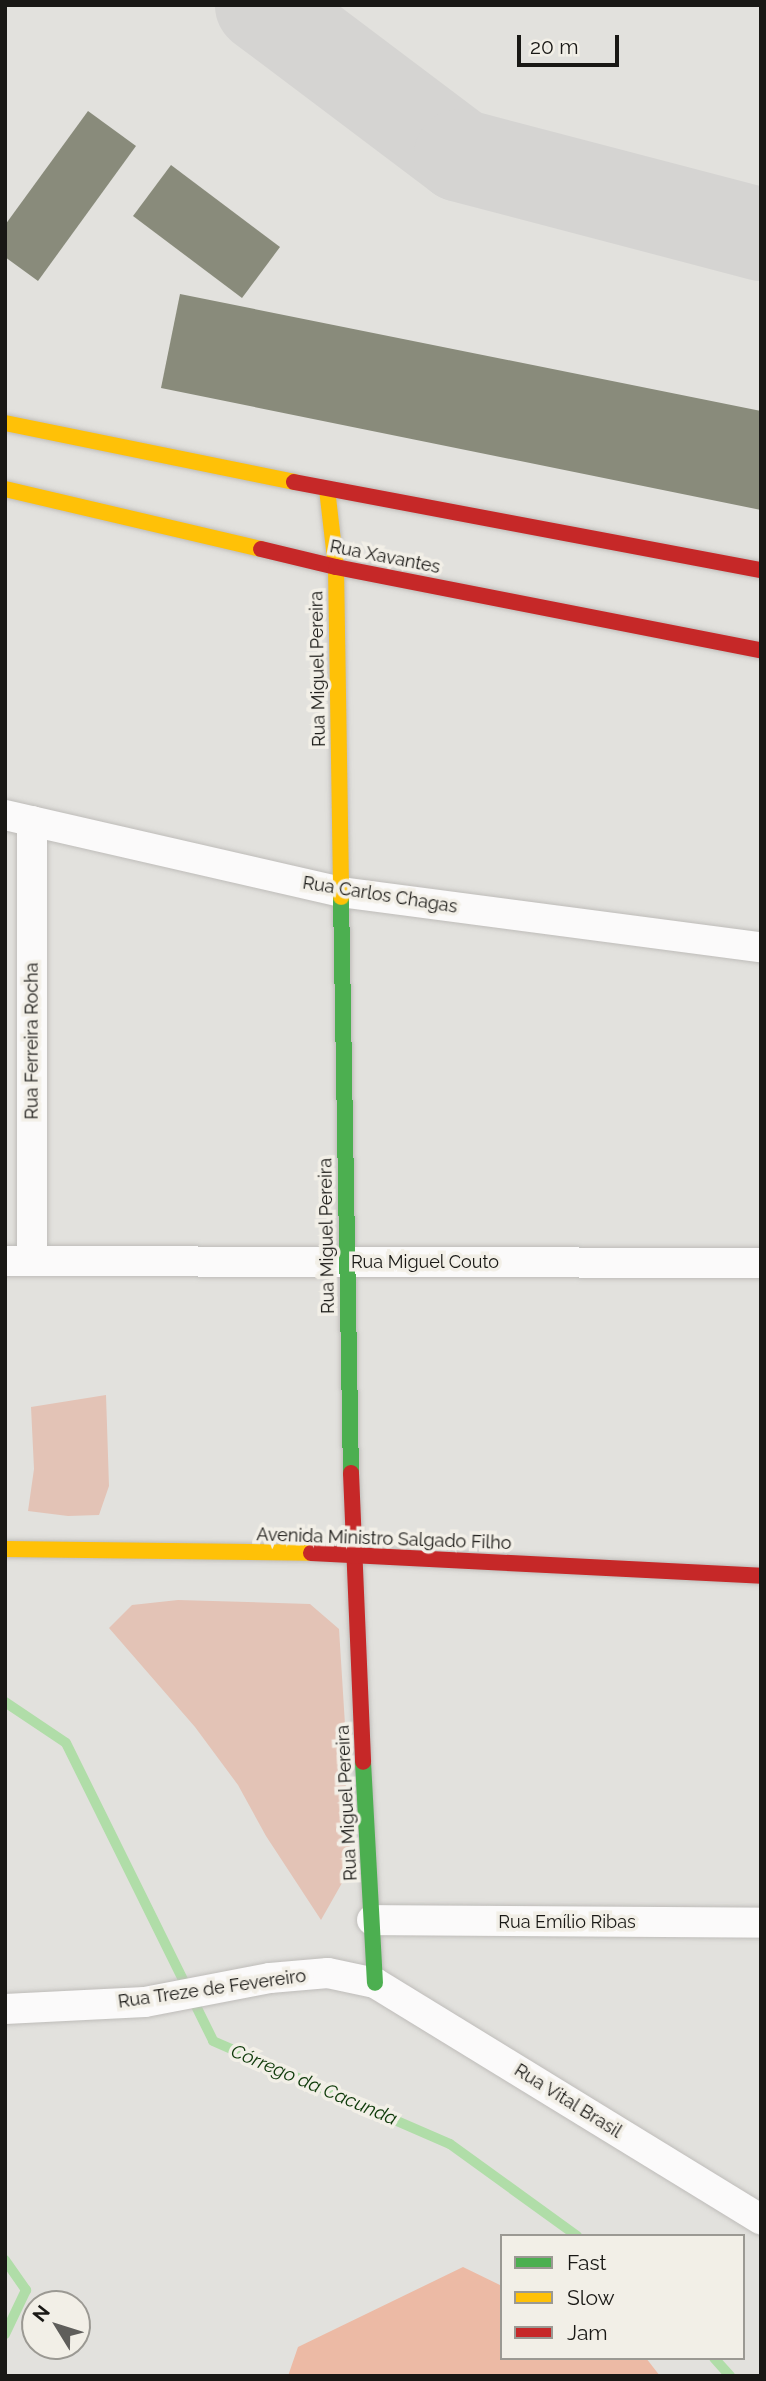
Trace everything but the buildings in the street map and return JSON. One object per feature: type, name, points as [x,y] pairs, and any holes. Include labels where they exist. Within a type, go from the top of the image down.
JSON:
[{"type":"street","points":[[5,424],[327,489],[761,570]]},
{"type":"street","name":"Rua Xavantes","points":[[5,489],[336,567],[761,650]]},
{"type":"street","name":"Rua Miguel Pereira","points":[[327,489],[336,567],[352,1554],[375,1983]]},
{"type":"street","name":"Rua Carlos Chagas","points":[[19,818],[341,892],[761,947]]},
{"type":"street","name":"Rua Ferreira Rocha","points":[[19,818],[19,1261]]},
{"type":"street","name":"Rua Miguel Couto","points":[[19,1261],[761,1263]]},
{"type":"street","name":"Avenida Ministro Salgado Filho","points":[[5,1549],[352,1554],[761,1576]]},
{"type":"street","name":"Rua Emílio Ribas","points":[[372,1920],[761,1923]]},
{"type":"street","name":"Rua Treze de Fevereiro","points":[[5,2008],[167,1998],[270,1978],[328,1973],[375,1983]]},
{"type":"street","name":"Rua Vital Brasil","points":[[375,1983],[761,2220]]},
{"type":"shaded area","points":[[106,1395],[109,1486],[99,1515],[68,1516],[28,1511],[34,1469],[31,1407]]},
{"type":"shaded area","points":[[178,1600],[310,1604],[339,1629],[352,1836],[342,1883],[321,1920],[266,1836],[238,1785],[195,1727],[109,1628],[132,1605]]},
{"type":"shaded area","points":[[463,2267],[500,2285],[500,2360],[648,2360],[660,2376],[288,2376],[298,2347]]},
{"type":"waterway","name":"Córrego da Cacunda","points":[[5,1702],[66,1743],[213,2041],[450,2144],[574,2234]]},
{"type":"waterway","points":[[5,2260],[26,2290],[5,2334]]},
{"type":"waterway","name":"Córrego da Cacunda","points":[[716,2360],[730,2376]]},
{"type":"taxiway","points":[[261,5],[460,155],[761,234]]},
{"type":"traffic: fast","points":[[341,897],[351,1473]]},
{"type":"traffic: fast","points":[[363,1762],[375,1983]]},
{"type":"traffic: slow","points":[[5,423],[294,482]]},
{"type":"traffic: slow","points":[[5,489],[261,549]]},
{"type":"traffic: slow","points":[[327,489],[336,567],[341,897]]},
{"type":"traffic: slow","points":[[5,1549],[311,1553]]},
{"type":"traffic: jam","points":[[294,482],[761,570]]},
{"type":"traffic: jam","points":[[261,549],[336,567],[761,650]]},
{"type":"traffic: jam","points":[[351,1473],[363,1762]]},
{"type":"traffic: jam","points":[[311,1553],[761,1576]]}]
